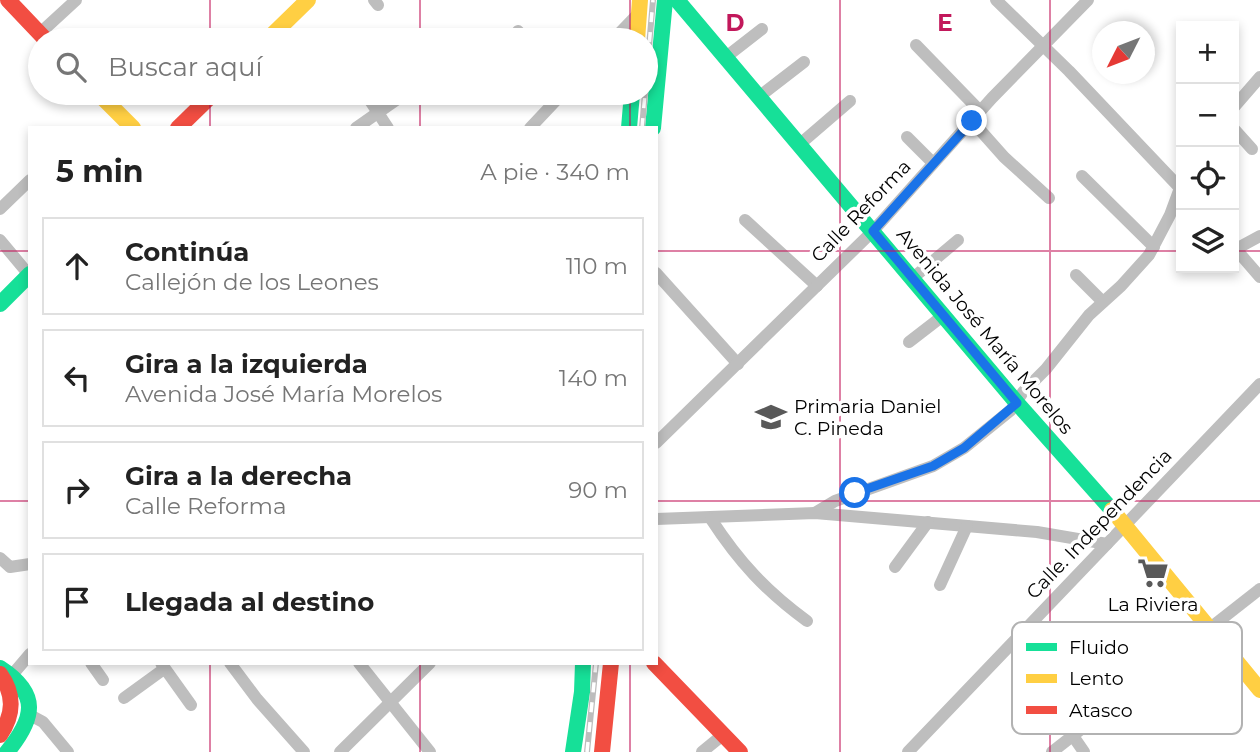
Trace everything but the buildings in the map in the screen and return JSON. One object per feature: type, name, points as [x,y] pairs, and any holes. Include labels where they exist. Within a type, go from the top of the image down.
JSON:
[{"type":"street","points":[[8,0],[34,28]]},
{"type":"street","points":[[51,28],[76,0]]},
{"type":"street","points":[[279,28],[308,0]]},
{"type":"street","points":[[658,75],[665,0]]},
{"type":"street","name":"Avenida José María Morelos","points":[[677,0],[1017,403],[1125,524],[1205,622]]},
{"type":"street","points":[[996,0],[1176,179]]},
{"type":"street","name":"Calle Reforma","points":[[658,441],[873,231],[976,116],[1086,1]]},
{"type":"street","points":[[623,28],[640,7]]},
{"type":"street","points":[[638,28],[640,7]]},
{"type":"street","points":[[726,57],[762,29]]},
{"type":"street","points":[[916,45],[976,116],[1004,156],[1049,198]]},
{"type":"street","points":[[760,96],[804,62]]},
{"type":"street","points":[[1239,101],[1260,77]]},
{"type":"street","points":[[800,145],[850,101]]},
{"type":"street","points":[[110,105],[132,126]]},
{"type":"street","points":[[180,126],[202,105]]},
{"type":"street","points":[[372,105],[387,126]]},
{"type":"street","points":[[359,126],[390,105]]},
{"type":"street","points":[[532,126],[552,105]]},
{"type":"street","points":[[629,126],[631,105]]},
{"type":"street","points":[[653,126],[655,105]]},
{"type":"street","points":[[1239,135],[1252,149]]},
{"type":"street","points":[[907,137],[933,163]]},
{"type":"street","points":[[1082,176],[1154,247]]},
{"type":"street","points":[[0,209],[28,182]]},
{"type":"street","points":[[815,513],[835,501],[933,466],[964,448],[1017,403],[1023,392],[1046,369],[1089,315],[1121,286],[1154,247],[1176,190]]},
{"type":"street","points":[[745,220],[817,286]]},
{"type":"street","points":[[1239,246],[1260,236]]},
{"type":"street","points":[[0,240],[28,273]]},
{"type":"street","points":[[913,278],[958,240]]},
{"type":"street","points":[[1239,253],[1260,277]]},
{"type":"street","points":[[658,275],[737,364]]},
{"type":"street","points":[[1076,275],[1103,302]]},
{"type":"street","points":[[0,304],[28,277]]},
{"type":"street","points":[[909,342],[944,315]]},
{"type":"street","name":"Calle. Independencia","points":[[1032,622],[1260,384]]},
{"type":"street","points":[[658,519],[815,513],[1037,532],[1107,544]]},
{"type":"street","points":[[711,519],[752,575],[807,621]]},
{"type":"street","points":[[895,567],[928,522]]},
{"type":"street","points":[[940,585],[967,526]]},
{"type":"street","points":[[0,558],[10,567],[28,564]]},
{"type":"street","points":[[1218,622],[1260,589]]},
{"type":"street","name":"Calle. Independencia","points":[[908,752],[1012,643]]},
{"type":"street","points":[[5,675],[28,656]]},
{"type":"street","points":[[92,665],[103,680]]},
{"type":"street","points":[[232,665],[257,699],[304,752]]},
{"type":"street","points":[[361,665],[430,752]]},
{"type":"street","points":[[340,752],[428,665]]},
{"type":"street","points":[[573,752],[582,692],[583,665]]},
{"type":"street","points":[[602,752],[611,665]]},
{"type":"street","points":[[656,665],[740,752]]},
{"type":"street","points":[[124,698],[162,666],[191,705]]},
{"type":"street","name":"Avenida José María Morelos","points":[[1242,668],[1260,690]]},
{"type":"street","points":[[5,675],[24,686],[32,705],[29,723],[7,752]]},
{"type":"street","points":[[0,735],[12,712],[10,686],[5,675]]},
{"type":"street","points":[[30,715],[43,722],[68,752]]},
{"type":"street","points":[[702,752],[724,734]]},
{"type":"street","points":[[1052,752],[1076,734]]},
{"type":"street","points":[[1073,736],[1084,752]]},
{"type":"railway","points":[[651,28],[653,0]]},
{"type":"railway","points":[[642,126],[644,105]]},
{"type":"railway","points":[[587,752],[596,665]]},
{"type":"traffic: fast","points":[[658,75],[665,0]]},
{"type":"traffic: fast","points":[[677,0],[1017,403],[1112,510]]},
{"type":"traffic: fast","points":[[629,126],[631,105]]},
{"type":"traffic: fast","points":[[653,126],[655,105]]},
{"type":"traffic: fast","points":[[0,304],[28,276]]},
{"type":"traffic: fast","points":[[573,752],[582,692],[583,665]]},
{"type":"traffic: fast","points":[[0,668],[22,687],[29,707],[23,728],[7,752]]},
{"type":"traffic: slow","points":[[279,28],[308,0]]},
{"type":"traffic: slow","points":[[638,28],[640,0]]},
{"type":"traffic: slow","points":[[110,105],[131,126]]},
{"type":"traffic: slow","points":[[1112,510],[1204,622]]},
{"type":"traffic: slow","points":[[1242,668],[1260,690]]},
{"type":"traffic: jam","points":[[8,0],[35,28]]},
{"type":"traffic: jam","points":[[180,126],[202,105]]},
{"type":"traffic: jam","points":[[602,752],[611,665]]},
{"type":"traffic: jam","points":[[656,665],[740,752]]},
{"type":"traffic: jam","points":[[0,674],[8,689],[11,704],[8,720],[0,735]]},
{"type":"place","name":"Primaria Daniel C. Pineda","points":[[771,417]]},
{"type":"place","name":"La Riviera","points":[[1153,573]]},
{"type":"route","points":[[855,493],[933,466],[964,448],[1017,403],[873,231],[972,121]]}]
